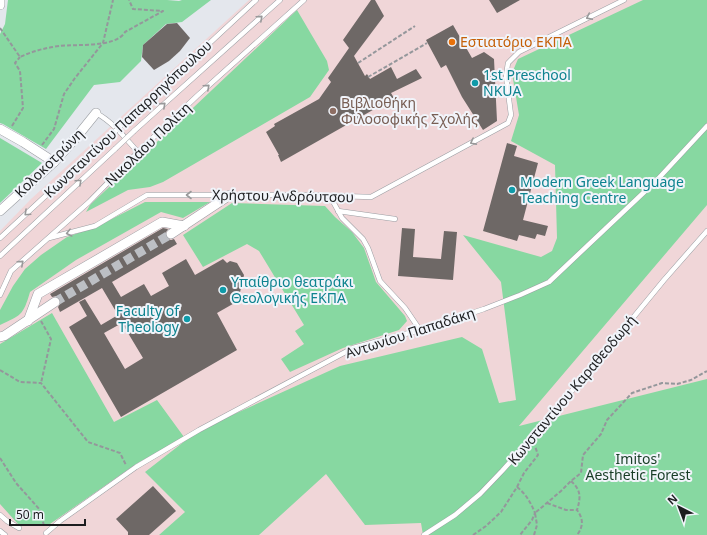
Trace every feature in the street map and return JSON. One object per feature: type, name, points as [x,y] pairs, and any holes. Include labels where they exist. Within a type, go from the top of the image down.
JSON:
[{"type":"street","points":[[0,0],[0,5]]},
{"type":"street","name":"Κολοκοτρώνη","points":[[0,211],[54,162],[96,113]]},
{"type":"street","points":[[4,131],[54,162]]},
{"type":"street","points":[[171,234],[230,195]]},
{"type":"street","points":[[28,321],[38,294],[162,222],[184,226]]},
{"type":"street","points":[[0,337],[38,315],[55,302]]},
{"type":"lane","name":"Κωνσταντίνου Παπαρρηγόπουλου","points":[[0,238],[256,0]]},
{"type":"lane","name":"Κωνσταντίνου Παπαρρηγόπουλου","points":[[0,256],[134,131],[280,0]]},
{"type":"lane","name":"Νικολάου Πολίτη","points":[[0,295],[12,271],[89,202],[138,152],[197,96],[304,0]]},
{"type":"lane","name":"Χρήστου Ανδρόυτσου","points":[[49,238],[95,226],[147,195],[371,197],[508,123],[511,115],[506,76],[508,63],[519,52],[624,0]]},
{"type":"lane","points":[[96,113],[103,116],[111,123],[138,152]]},
{"type":"lane","name":"Αντωνίου Παπαδάκη","points":[[46,533],[60,521],[129,472],[199,430],[353,348],[420,330],[484,309],[549,282],[657,180],[707,126]]},
{"type":"lane","points":[[330,196],[342,218],[363,239],[368,248],[380,281],[405,308],[420,330]]},
{"type":"lane","points":[[338,211],[395,219]]},
{"type":"lane","name":"Κωνσταντίνου Καραθεοδωρή","points":[[424,535],[455,515],[480,494],[529,441],[664,280],[707,232]]},
{"type":"lane","points":[[0,514],[7,521],[19,528]]},
{"type":"lane","points":[[0,531],[4,535]]},
{"type":"path","points":[[37,152],[54,129],[64,94],[103,43],[113,0]]},
{"type":"path","points":[[4,131],[23,108],[20,71],[15,63],[20,57],[32,51],[45,48],[103,43],[122,36],[125,32],[163,11],[133,9],[129,0]]},
{"type":"path","points":[[358,63],[415,26]]},
{"type":"path","points":[[0,28],[20,57]]},
{"type":"path","points":[[368,77],[428,43]]},
{"type":"path","points":[[38,315],[51,339],[41,383]]},
{"type":"path","points":[[0,370],[20,382],[41,383],[88,442],[120,453],[129,472]]},
{"type":"path","points":[[520,535],[532,520],[535,513],[561,491],[571,480],[581,473],[583,455],[601,434],[607,420],[632,393],[662,383],[677,384],[692,380],[707,371]]},
{"type":"path","points":[[473,535],[486,526],[501,512],[524,473],[538,455],[535,446],[529,441]]},
{"type":"path","points":[[0,458],[16,483],[40,510],[46,533]]},
{"type":"path","points":[[571,480],[577,486],[580,499],[577,510],[581,516],[582,523],[580,531],[577,535]]},
{"type":"path","points":[[517,487],[528,498],[535,513],[537,525],[534,535]]},
{"type":"path","points":[[547,503],[566,510],[577,510]]},
{"type":"shaded area","points":[[249,0],[707,0],[707,526],[701,535],[0,535],[0,231],[31,199]]},
{"type":"green space","points":[[8,0],[211,0],[182,22],[166,24],[143,45],[141,61],[120,82],[94,85],[46,149],[0,123],[0,34],[5,24]]},
{"type":"green space","name":"Imitos' Aesthetic Forest","points":[[643,0],[707,0],[707,205],[519,426],[707,379],[707,535],[423,535],[421,523],[365,525],[326,474],[259,535],[159,535],[185,512],[145,472],[199,430],[340,366],[462,337],[482,349],[499,403],[516,400],[501,282],[463,235],[541,257],[552,251],[557,238],[555,165],[511,141],[519,115],[512,73],[518,59]]},
{"type":"green space","points":[[297,10],[327,61],[329,70],[310,97],[163,182],[150,187],[128,190],[86,212],[90,205]]},
{"type":"green space","points":[[0,138],[42,163],[0,203]]},
{"type":"green space","points":[[145,202],[210,202],[183,218],[161,212],[76,260],[30,292],[25,306],[20,314],[0,325],[0,310],[13,286],[25,269],[41,255],[67,237],[98,226]]},
{"type":"green space","points":[[232,203],[325,206],[352,232],[364,248],[376,282],[405,316],[407,321],[399,330],[343,348],[290,372],[281,359],[304,344],[295,331],[304,325],[259,251],[247,244],[203,267],[183,235]]},
{"type":"green space","points":[[52,313],[114,422],[157,400],[184,437],[136,464],[50,524],[18,524],[0,504],[0,344]]},
{"type":"building","name":"Βιβλιοθήκη Φιλοσοφικής Σχολής","points":[[371,0],[375,0],[384,16],[354,56],[365,76],[367,74],[370,79],[391,67],[397,79],[416,69],[422,78],[391,93],[394,98],[281,162],[279,155],[266,132],[275,126],[274,124],[319,99],[331,82],[328,78],[349,48],[343,40]]},
{"type":"building","points":[[489,0],[520,0],[497,13]]},
{"type":"building","points":[[177,23],[190,38],[180,51],[169,61],[154,70],[142,57],[143,45],[167,24]]},
{"type":"building","name":"1st Preschool NKUA","points":[[453,25],[472,58],[484,52],[494,59],[497,121],[483,130],[462,97],[446,65],[441,68],[426,40]]},
{"type":"building","name":"Modern Greek Language Teaching Centre","points":[[507,143],[517,146],[514,156],[538,163],[523,220],[548,226],[545,236],[537,234],[535,239],[519,235],[517,241],[483,231]]},
{"type":"building","name":"Faculty of Theology","points":[[163,228],[168,229],[165,234],[166,238],[171,240],[174,239],[177,244],[112,282],[121,297],[144,284],[151,296],[169,286],[162,273],[186,259],[195,275],[223,259],[227,263],[230,261],[237,263],[244,275],[238,301],[217,313],[237,350],[121,417],[69,327],[87,316],[79,302],[85,299],[101,325],[118,315],[102,288],[60,312],[58,307],[60,304],[60,299],[57,296],[52,297],[50,294]],"holes":[[[122,323],[143,358],[125,369],[104,333]]]},
{"type":"building","points":[[402,228],[415,229],[413,257],[441,259],[444,231],[457,232],[453,280],[398,276]]},
{"type":"building","points":[[153,486],[176,511],[149,535],[128,535],[128,532],[116,519]]},
{"type":"tunnel","points":[[55,302],[171,234]]},
{"type":"place","name":"Εστιατόριο ΕΚΠΑ","points":[[452,42]]},
{"type":"place","name":"1st Preschool NKUA","points":[[475,83]]},
{"type":"place","name":"Βιβλιοθήκη Φιλοσοφικής Σχολής","points":[[333,111]]},
{"type":"place","name":"Modern Greek Language Teaching Centre","points":[[512,190]]},
{"type":"place","name":"Υπαίθριο θεατράκι Θεολογικής ΕΚΠΑ","points":[[223,290]]},
{"type":"place","name":"Faculty of Theology","points":[[187,319]]}]
